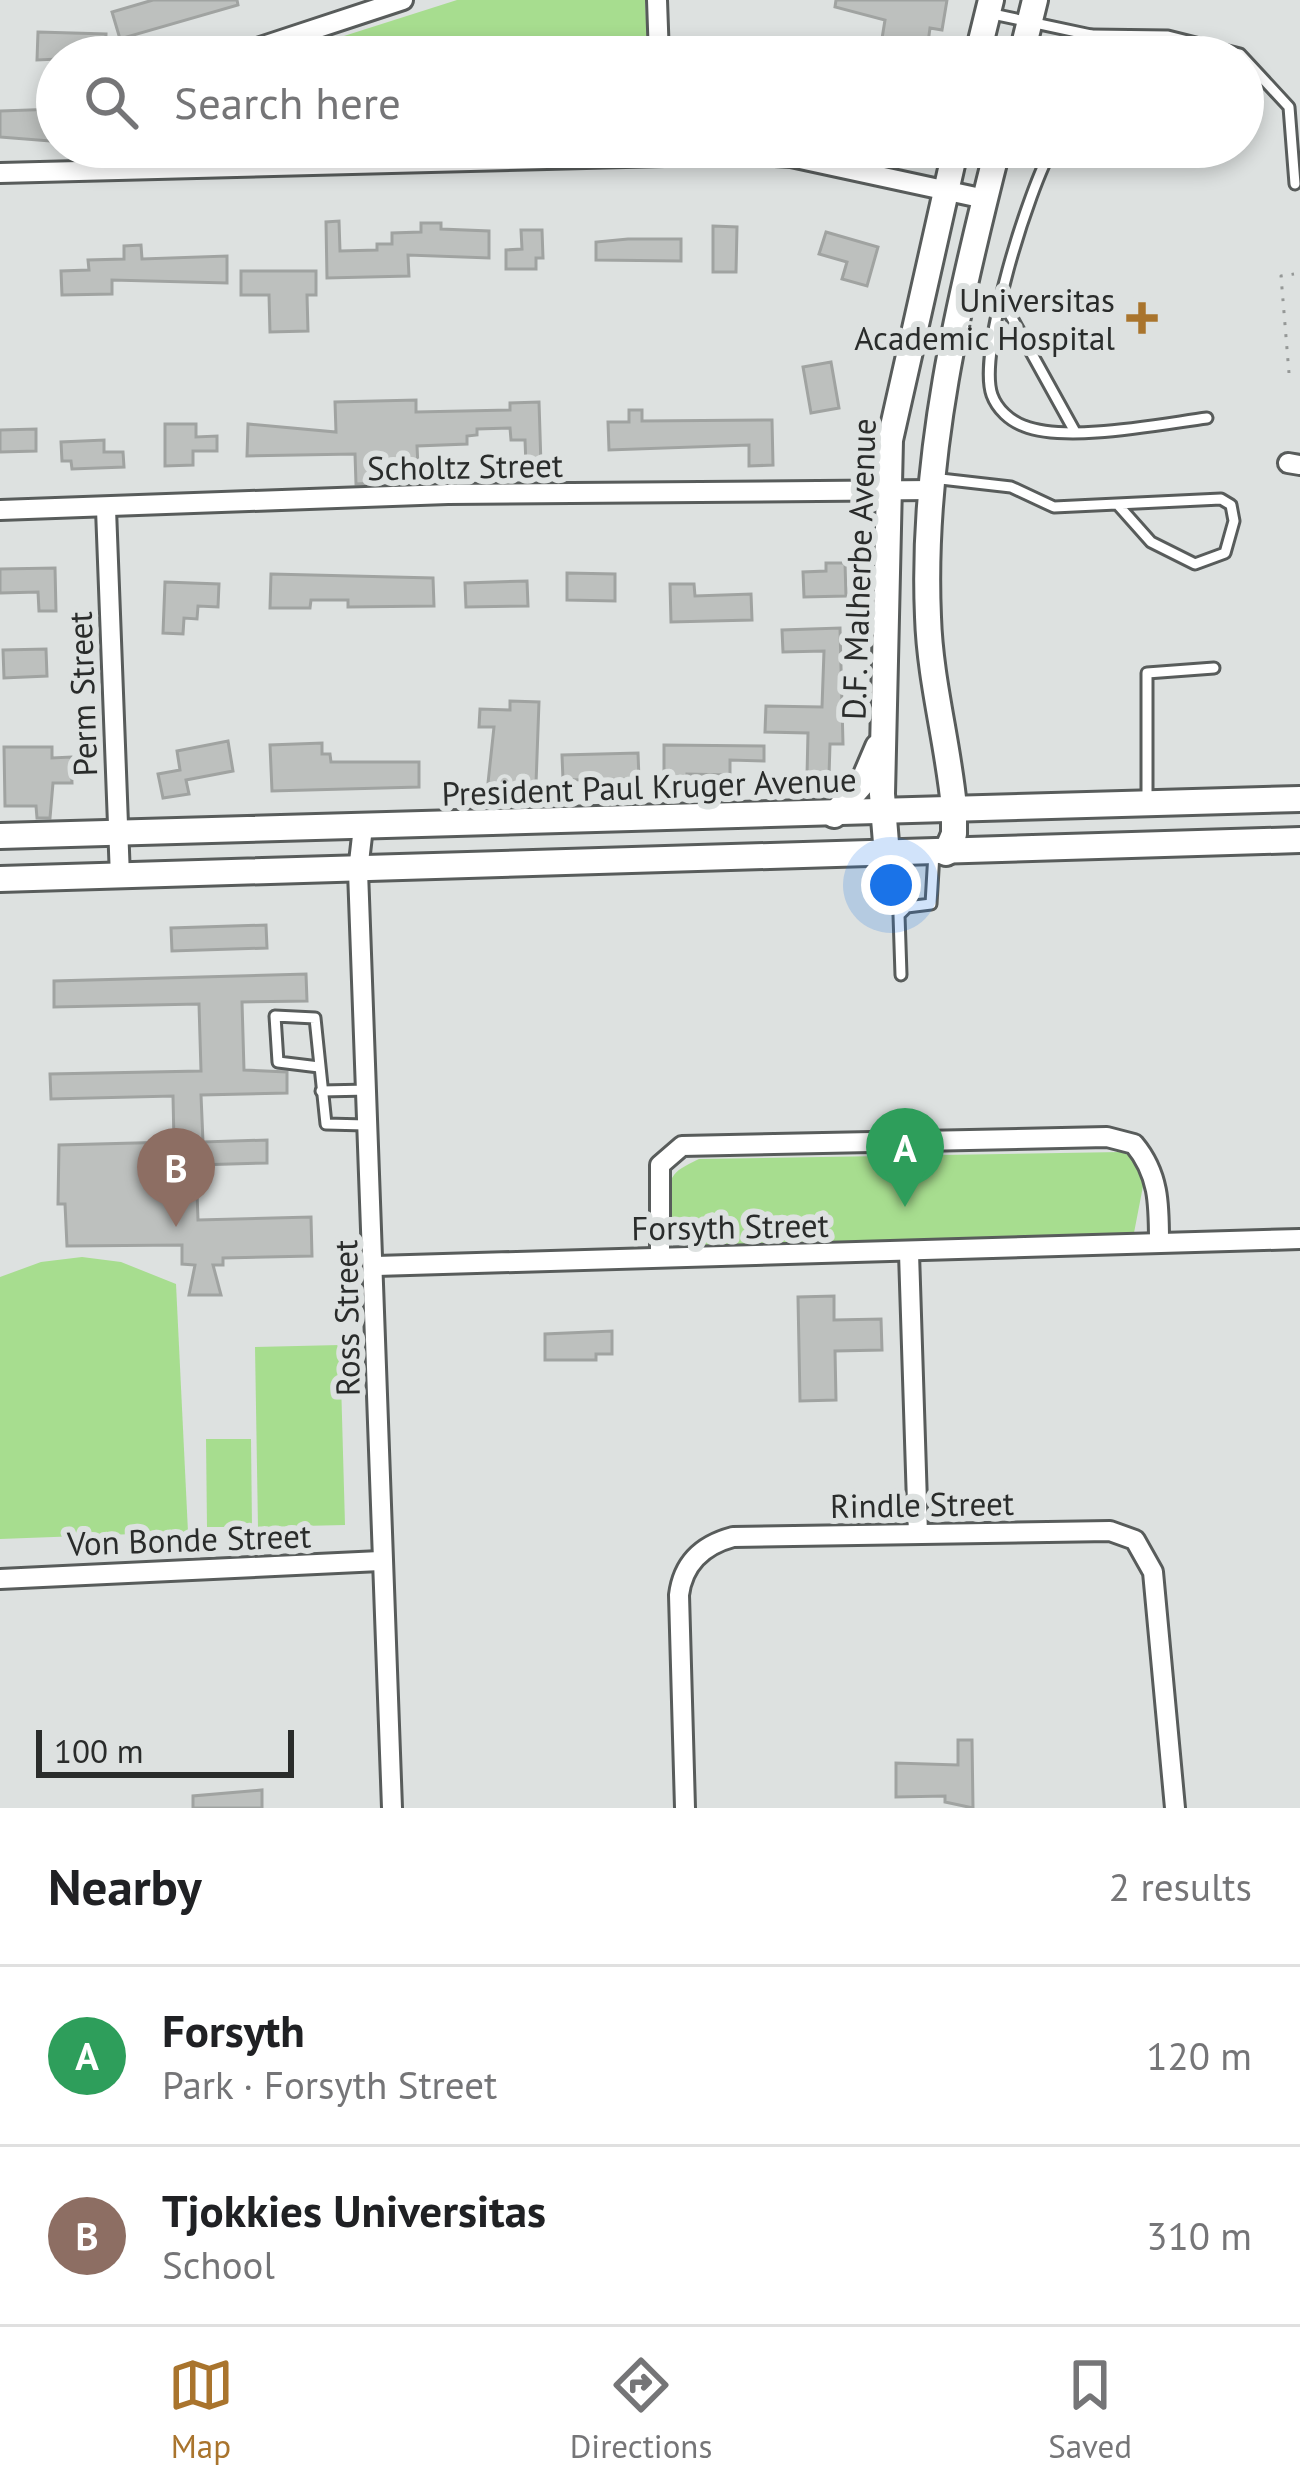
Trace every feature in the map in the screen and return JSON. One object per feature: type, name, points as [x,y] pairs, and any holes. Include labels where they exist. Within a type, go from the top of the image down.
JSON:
[{"type":"street","points":[[294,36],[404,0]]},
{"type":"street","points":[[657,0],[658,36]]},
{"type":"street","points":[[0,172],[188,168]]},
{"type":"street","points":[[839,168],[985,199]]},
{"type":"street","name":"D.F. Malherbe Avenue","points":[[887,855],[882,812],[888,490],[899,385],[951,168]]},
{"type":"street","points":[[940,853],[954,834],[954,807],[930,655],[932,484],[943,393],[993,168]]},
{"type":"street","name":"Scholtz Street","points":[[0,510],[448,494],[888,490],[932,484]]},
{"type":"street","name":"Perm Street","points":[[106,508],[120,877]]},
{"type":"street","points":[[834,815],[863,782],[885,727]]},
{"type":"street","name":"President Paul Kruger Avenue","points":[[0,836],[1300,800]]},
{"type":"street","name":"Ross Street","points":[[363,827],[358,871],[370,1090],[380,1561],[392,1808]]},
{"type":"street","points":[[0,879],[1300,841]]},
{"type":"street","points":[[660,1256],[660,1166],[682,1146],[1107,1137],[1134,1144],[1150,1167],[1157,1183],[1159,1241]]},
{"type":"street","name":"Forsyth Street","points":[[376,1266],[1300,1239]]},
{"type":"street","points":[[908,1253],[918,1534]]},
{"type":"street","name":"Rindle Street","points":[[685,1808],[679,1595],[688,1564],[715,1542],[733,1537],[1109,1532],[1126,1533],[1143,1547],[1153,1572],[1175,1808]]},
{"type":"street","name":"Von Bonde Street","points":[[0,1579],[380,1561]]},
{"type":"lane","points":[[990,7],[1033,11],[1091,35],[1130,36]]},
{"type":"lane","points":[[1264,80],[1289,107],[1295,184]]},
{"type":"lane","points":[[1040,168],[991,350],[993,399],[1009,418],[1028,428],[1074,430],[1208,418]]},
{"type":"lane","points":[[1003,300],[1074,430]]},
{"type":"lane","points":[[932,484],[1011,487],[1054,507],[1227,501],[1233,512],[1232,536],[1225,553],[1195,564],[1151,542],[1119,506]]},
{"type":"lane","points":[[1147,803],[1146,675],[1214,668]]},
{"type":"lane","points":[[901,975],[899,915],[907,907],[932,904],[940,853]]},
{"type":"lane","points":[[319,1067],[278,1063],[275,1016],[314,1016],[326,1124],[371,1125]]},
{"type":"lane","points":[[321,1091],[370,1090]]},
{"type":"path","points":[[1288,374],[1281,276],[1294,274]]},
{"type":"green space","points":[[457,0],[645,0],[647,36],[344,36]]},
{"type":"green space","points":[[1121,1152],[1138,1159],[1144,1181],[1133,1238],[694,1250],[671,1229],[666,1207],[674,1175],[699,1159]]},
{"type":"green space","points":[[82,1257],[121,1262],[176,1284],[188,1532],[0,1539],[0,1277],[41,1262]]},
{"type":"green space","points":[[340,1345],[345,1525],[258,1527],[255,1347]]},
{"type":"green space","points":[[206,1439],[251,1439],[252,1527],[207,1527]]},
{"type":"building","points":[[153,0],[237,0],[238,5],[130,36],[119,36],[112,12]]},
{"type":"building","points":[[836,0],[947,0],[942,30],[930,28],[929,36],[882,36],[885,20],[835,7]]},
{"type":"building","points":[[38,32],[106,34],[106,36],[38,36]]},
{"type":"building","points":[[36,110],[36,140],[0,137],[0,111]]},
{"type":"building","points":[[339,221],[340,251],[377,250],[377,244],[392,244],[392,233],[421,232],[421,223],[441,223],[441,229],[489,231],[489,258],[408,255],[409,276],[327,278],[326,222]]},
{"type":"building","points":[[713,226],[737,227],[736,272],[713,272]]},
{"type":"building","points":[[521,230],[542,230],[543,258],[536,258],[536,269],[506,269],[506,250],[522,249]]},
{"type":"building","points":[[826,232],[878,247],[867,286],[842,279],[847,262],[819,254]]},
{"type":"building","points":[[681,239],[681,261],[596,260],[596,242]]},
{"type":"building","points":[[141,245],[142,259],[227,256],[227,283],[112,280],[112,294],[62,295],[61,271],[89,270],[88,260],[124,259],[124,246]]},
{"type":"building","points":[[241,271],[316,271],[316,295],[307,295],[308,331],[270,332],[269,295],[241,295]]},
{"type":"building","points":[[831,362],[839,408],[811,413],[803,367]]},
{"type":"building","points":[[416,400],[416,412],[510,410],[510,403],[539,402],[541,465],[526,465],[525,440],[511,440],[510,428],[477,429],[477,435],[467,436],[467,444],[417,446],[418,466],[374,468],[375,483],[356,484],[355,454],[247,456],[248,424],[336,432],[335,402]]},
{"type":"building","points":[[629,410],[642,410],[642,421],[772,420],[773,465],[749,466],[749,445],[609,450],[608,422],[629,422]]},
{"type":"building","points":[[165,424],[196,424],[196,437],[217,436],[217,451],[193,451],[193,465],[165,466]]},
{"type":"building","points":[[36,429],[36,451],[0,452],[0,430]]},
{"type":"building","points":[[104,440],[104,452],[123,452],[124,467],[72,469],[71,461],[62,461],[61,442]]},
{"type":"building","points":[[826,563],[845,563],[846,596],[804,597],[803,572],[826,571]]},
{"type":"building","points":[[55,568],[56,611],[39,611],[38,592],[0,593],[0,569]]},
{"type":"building","points":[[567,573],[615,574],[615,601],[567,600]]},
{"type":"building","points":[[271,574],[433,578],[434,606],[348,607],[348,600],[311,600],[310,608],[270,608]]},
{"type":"building","points":[[527,581],[528,606],[466,607],[465,583]]},
{"type":"building","points":[[165,582],[219,584],[218,607],[198,606],[197,619],[184,618],[183,634],[163,633]]},
{"type":"building","points":[[670,584],[694,584],[695,596],[751,594],[752,620],[671,622]]},
{"type":"building","points":[[840,628],[843,744],[830,744],[829,776],[807,776],[808,733],[765,732],[766,706],[822,707],[824,651],[783,652],[782,630]]},
{"type":"building","points":[[46,649],[47,676],[4,678],[3,650]]},
{"type":"building","points":[[510,701],[539,702],[536,784],[488,783],[494,727],[479,727],[480,709],[510,710]]},
{"type":"building","points":[[228,741],[233,771],[186,780],[189,794],[163,798],[158,774],[180,770],[177,751]]},
{"type":"building","points":[[322,743],[322,754],[330,754],[331,762],[419,762],[419,787],[272,791],[270,745]]},
{"type":"building","points":[[664,745],[764,746],[764,761],[730,760],[730,775],[687,774],[687,785],[664,785]]},
{"type":"building","points":[[4,747],[52,747],[52,758],[71,757],[72,783],[53,783],[50,818],[37,818],[36,806],[5,806]]},
{"type":"building","points":[[638,753],[639,779],[563,780],[562,755]]},
{"type":"building","points":[[266,925],[267,948],[172,951],[171,928]]},
{"type":"building","points":[[306,974],[307,1001],[242,1002],[244,1070],[287,1072],[287,1093],[201,1095],[203,1142],[267,1140],[267,1163],[196,1165],[198,1220],[311,1217],[312,1256],[223,1258],[223,1265],[213,1265],[221,1295],[189,1295],[195,1265],[182,1264],[182,1245],[67,1246],[65,1204],[58,1204],[59,1145],[174,1142],[173,1096],[51,1099],[50,1074],[201,1071],[199,1004],[54,1007],[54,981]]},
{"type":"building","points":[[834,1296],[834,1320],[881,1319],[882,1350],[835,1351],[836,1400],[800,1401],[798,1297]]},
{"type":"building","points":[[612,1331],[612,1354],[596,1354],[596,1360],[545,1360],[545,1334]]},
{"type":"building","points":[[958,1740],[972,1740],[973,1808],[945,1802],[945,1796],[896,1797],[896,1763],[958,1765]]},
{"type":"building","points":[[262,1790],[262,1808],[193,1808],[193,1796]]},
{"type":"place","name":"Universitas Academic Hospital","points":[[1142,318]]},
{"type":"place","name":"Forsyth","points":[[905,1207]]},
{"type":"place","name":"Tjokkies Universitas","points":[[176,1227]]}]
